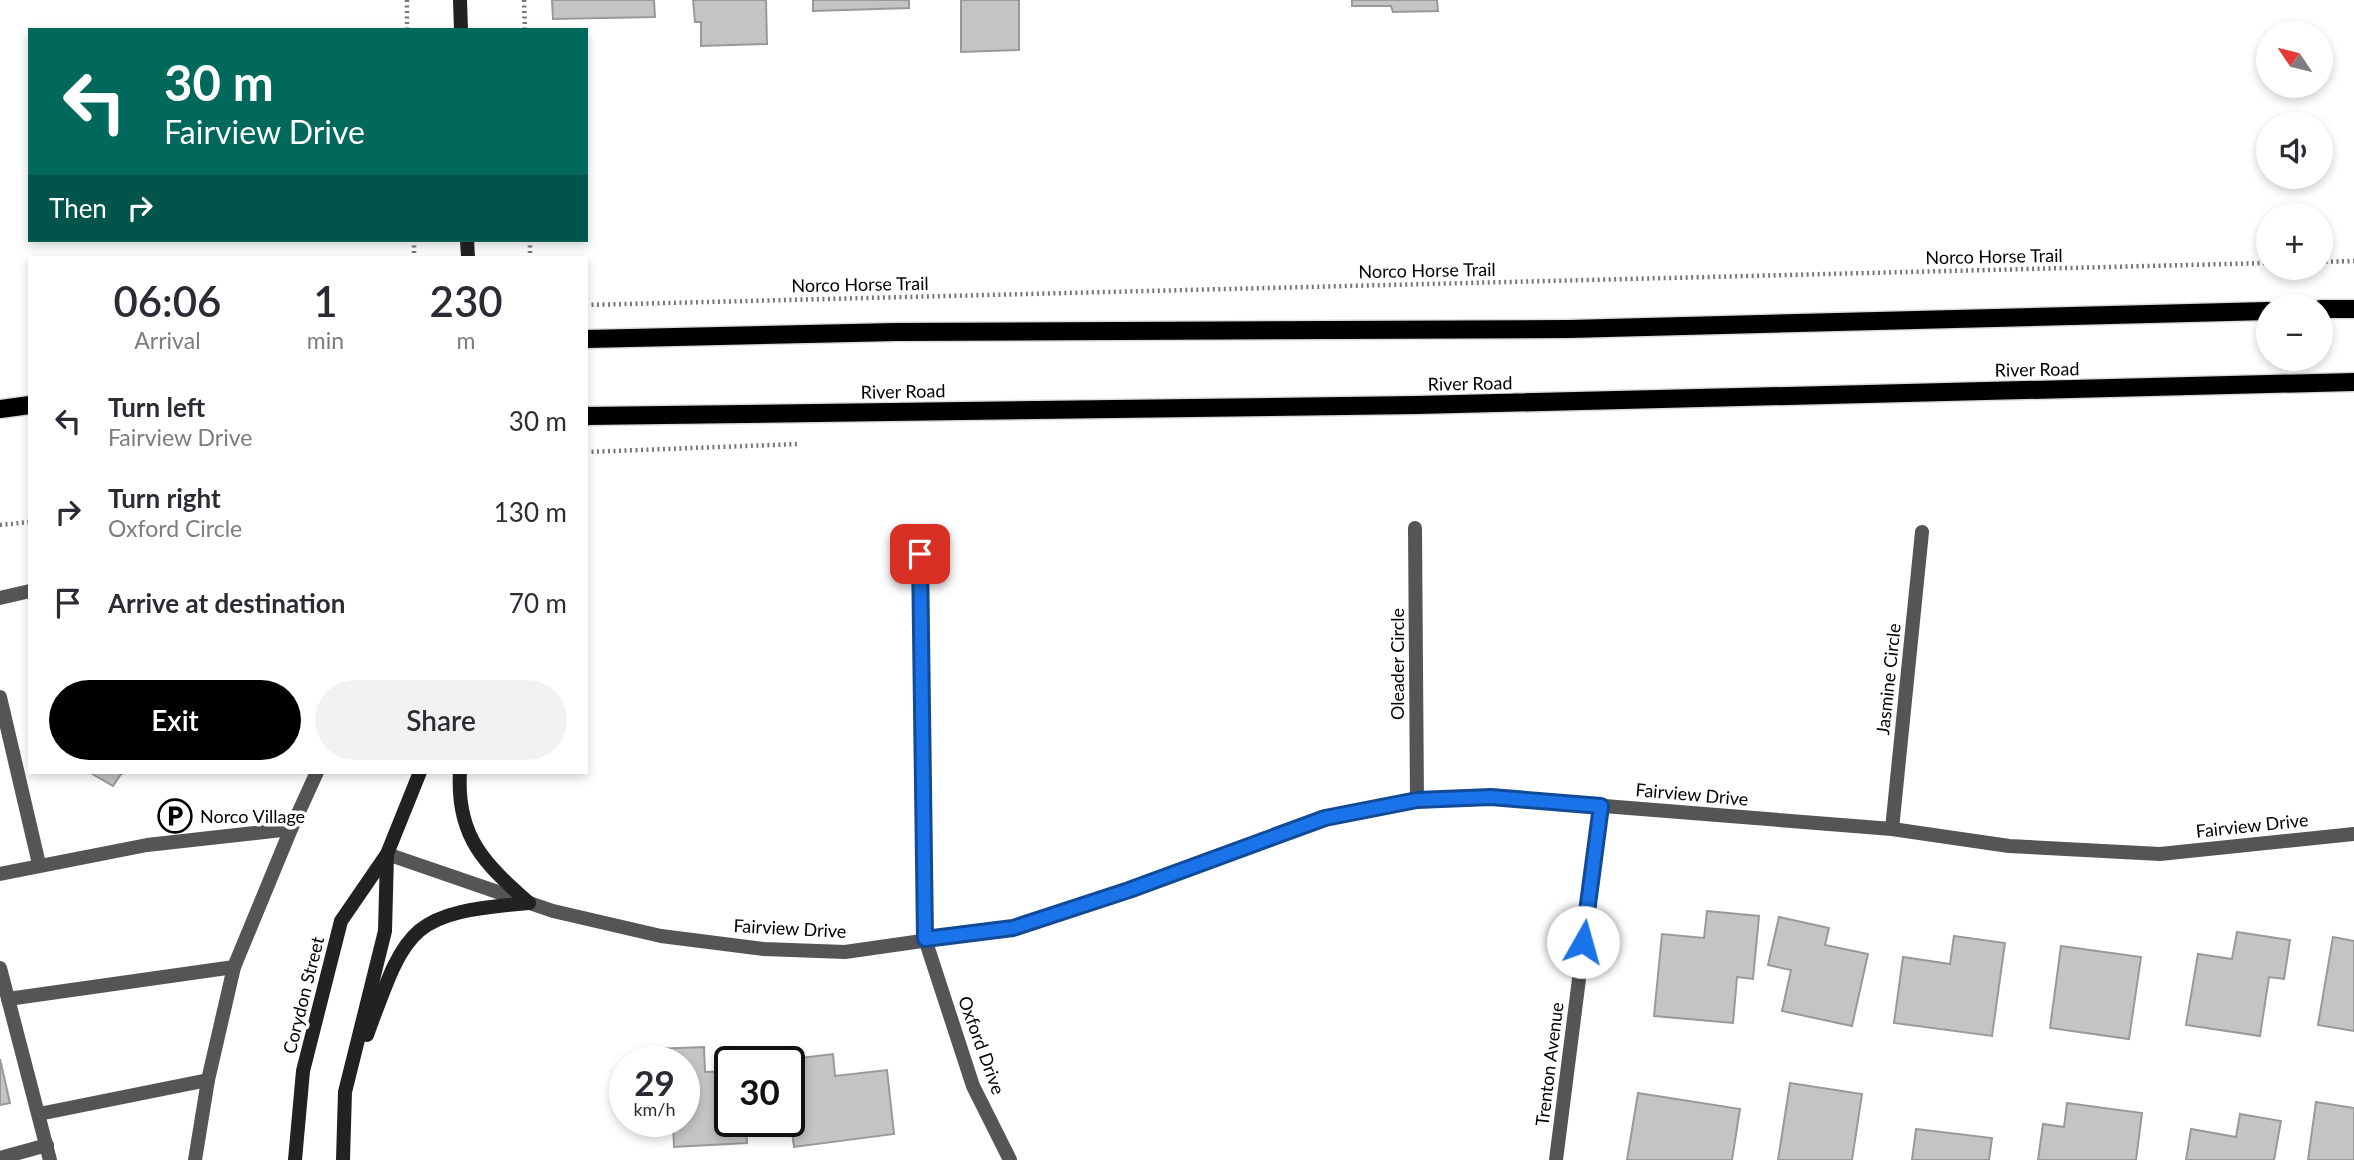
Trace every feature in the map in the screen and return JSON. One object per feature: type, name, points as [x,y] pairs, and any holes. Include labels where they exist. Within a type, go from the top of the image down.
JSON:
[{"type":"main road","points":[[460,0],[461,28]]},
{"type":"main road","points":[[2333,309],[2354,309]]},
{"type":"main road","points":[[588,339],[909,332],[1569,329],[2256,311]]},
{"type":"main road","name":"River Road","points":[[588,416],[1417,405],[2354,382]]},
{"type":"main road","points":[[0,409],[28,405]]},
{"type":"main road","name":"Corydon Street","points":[[295,1160],[303,1071],[341,921],[387,854],[419,774]]},
{"type":"main road","points":[[460,774],[465,818],[473,842],[486,865],[529,903]]},
{"type":"main road","name":"Corydon Street","points":[[343,1160],[345,1092],[385,931],[387,854]]},
{"type":"main road","points":[[345,1092],[385,985],[406,944],[419,928],[444,915],[529,903]]},
{"type":"street","name":"Oleader Circle","points":[[1415,527],[1417,800]]},
{"type":"street","name":"Jasmine Circle","points":[[1892,829],[1922,533]]},
{"type":"street","name":"Oxford Drive","points":[[920,554],[925,939],[973,1086],[1010,1160]]},
{"type":"street","points":[[0,598],[28,591]]},
{"type":"street","points":[[0,697],[39,864]]},
{"type":"street","points":[[195,1160],[208,1080],[234,967],[316,774]]},
{"type":"street","name":"Fairview Drive","points":[[387,854],[529,903],[661,936],[764,949],[845,952],[1013,928],[1129,890],[1325,818],[1417,800],[1491,797],[1892,829],[2009,846],[2160,854],[2354,834]]},
{"type":"street","name":"Trenton Avenue","points":[[1556,1160],[1601,806]]},
{"type":"street","points":[[0,874],[39,864],[147,845],[291,829]]},
{"type":"street","points":[[9,999],[234,967]]},
{"type":"street","points":[[0,968],[48,1153],[0,1158]]},
{"type":"street","points":[[39,1114],[208,1080]]},
{"type":"path","points":[[407,0],[407,28]]},
{"type":"path","points":[[524,0],[525,28]]},
{"type":"path","points":[[2333,262],[2354,261]]},
{"type":"path","name":"Norco Horse Trail","points":[[588,305],[2256,263]]},
{"type":"path","points":[[0,524],[28,522]]},
{"type":"building","points":[[552,0],[654,0],[655,17],[553,19]]},
{"type":"building","points":[[693,0],[766,0],[767,44],[701,46],[701,22],[695,22]]},
{"type":"building","points":[[813,0],[909,0],[909,8],[813,11]]},
{"type":"building","points":[[961,0],[1019,0],[1019,50],[961,52]]},
{"type":"building","points":[[1352,0],[1437,0],[1438,11],[1393,12],[1391,6],[1352,6]]},
{"type":"building","points":[[92,774],[121,774],[113,786]]},
{"type":"building","points":[[1707,911],[1759,916],[1753,979],[1737,977],[1733,1023],[1654,1016],[1662,934],[1704,938]]},
{"type":"building","points":[[1779,917],[1829,928],[1825,945],[1868,954],[1852,1026],[1782,1011],[1791,970],[1768,965]]},
{"type":"building","points":[[2237,932],[2290,940],[2284,979],[2269,977],[2260,1036],[2186,1025],[2198,954],[2232,959]]},
{"type":"building","points":[[1954,936],[2005,943],[1992,1036],[1894,1023],[1903,957],[1950,964]]},
{"type":"building","points":[[2333,937],[2354,941],[2354,1031],[2318,1025]]},
{"type":"building","points":[[2061,946],[2141,957],[2129,1039],[2050,1028]]},
{"type":"building","points":[[700,1047],[704,1047],[705,1072],[714,1072],[714,1137],[747,1137],[747,1143],[674,1147],[674,1137],[700,1137]]},
{"type":"building","points":[[833,1054],[835,1076],[887,1070],[894,1134],[794,1147],[793,1137],[805,1137],[805,1057]]},
{"type":"building","points":[[0,1059],[10,1103],[0,1105]]},
{"type":"building","points":[[1790,1083],[1862,1094],[1852,1160],[1778,1160]]},
{"type":"building","points":[[1638,1093],[1740,1109],[1732,1160],[1627,1160]]},
{"type":"building","points":[[2316,1102],[2354,1108],[2354,1160],[2308,1160]]},
{"type":"building","points":[[2067,1103],[2142,1113],[2136,1160],[2038,1160],[2043,1124],[2064,1127]]},
{"type":"building","points":[[2240,1114],[2281,1121],[2274,1160],[2186,1160],[2191,1129],[2236,1137]]},
{"type":"building","points":[[1916,1129],[1992,1138],[1989,1160],[1912,1160]]},
{"type":"place","name":"Norco Village","points":[[175,816]]},
{"type":"route","points":[[920,554],[925,939],[1013,928],[1129,890],[1218,855],[1325,818],[1417,800],[1491,797],[1601,806],[1583,942]]}]
